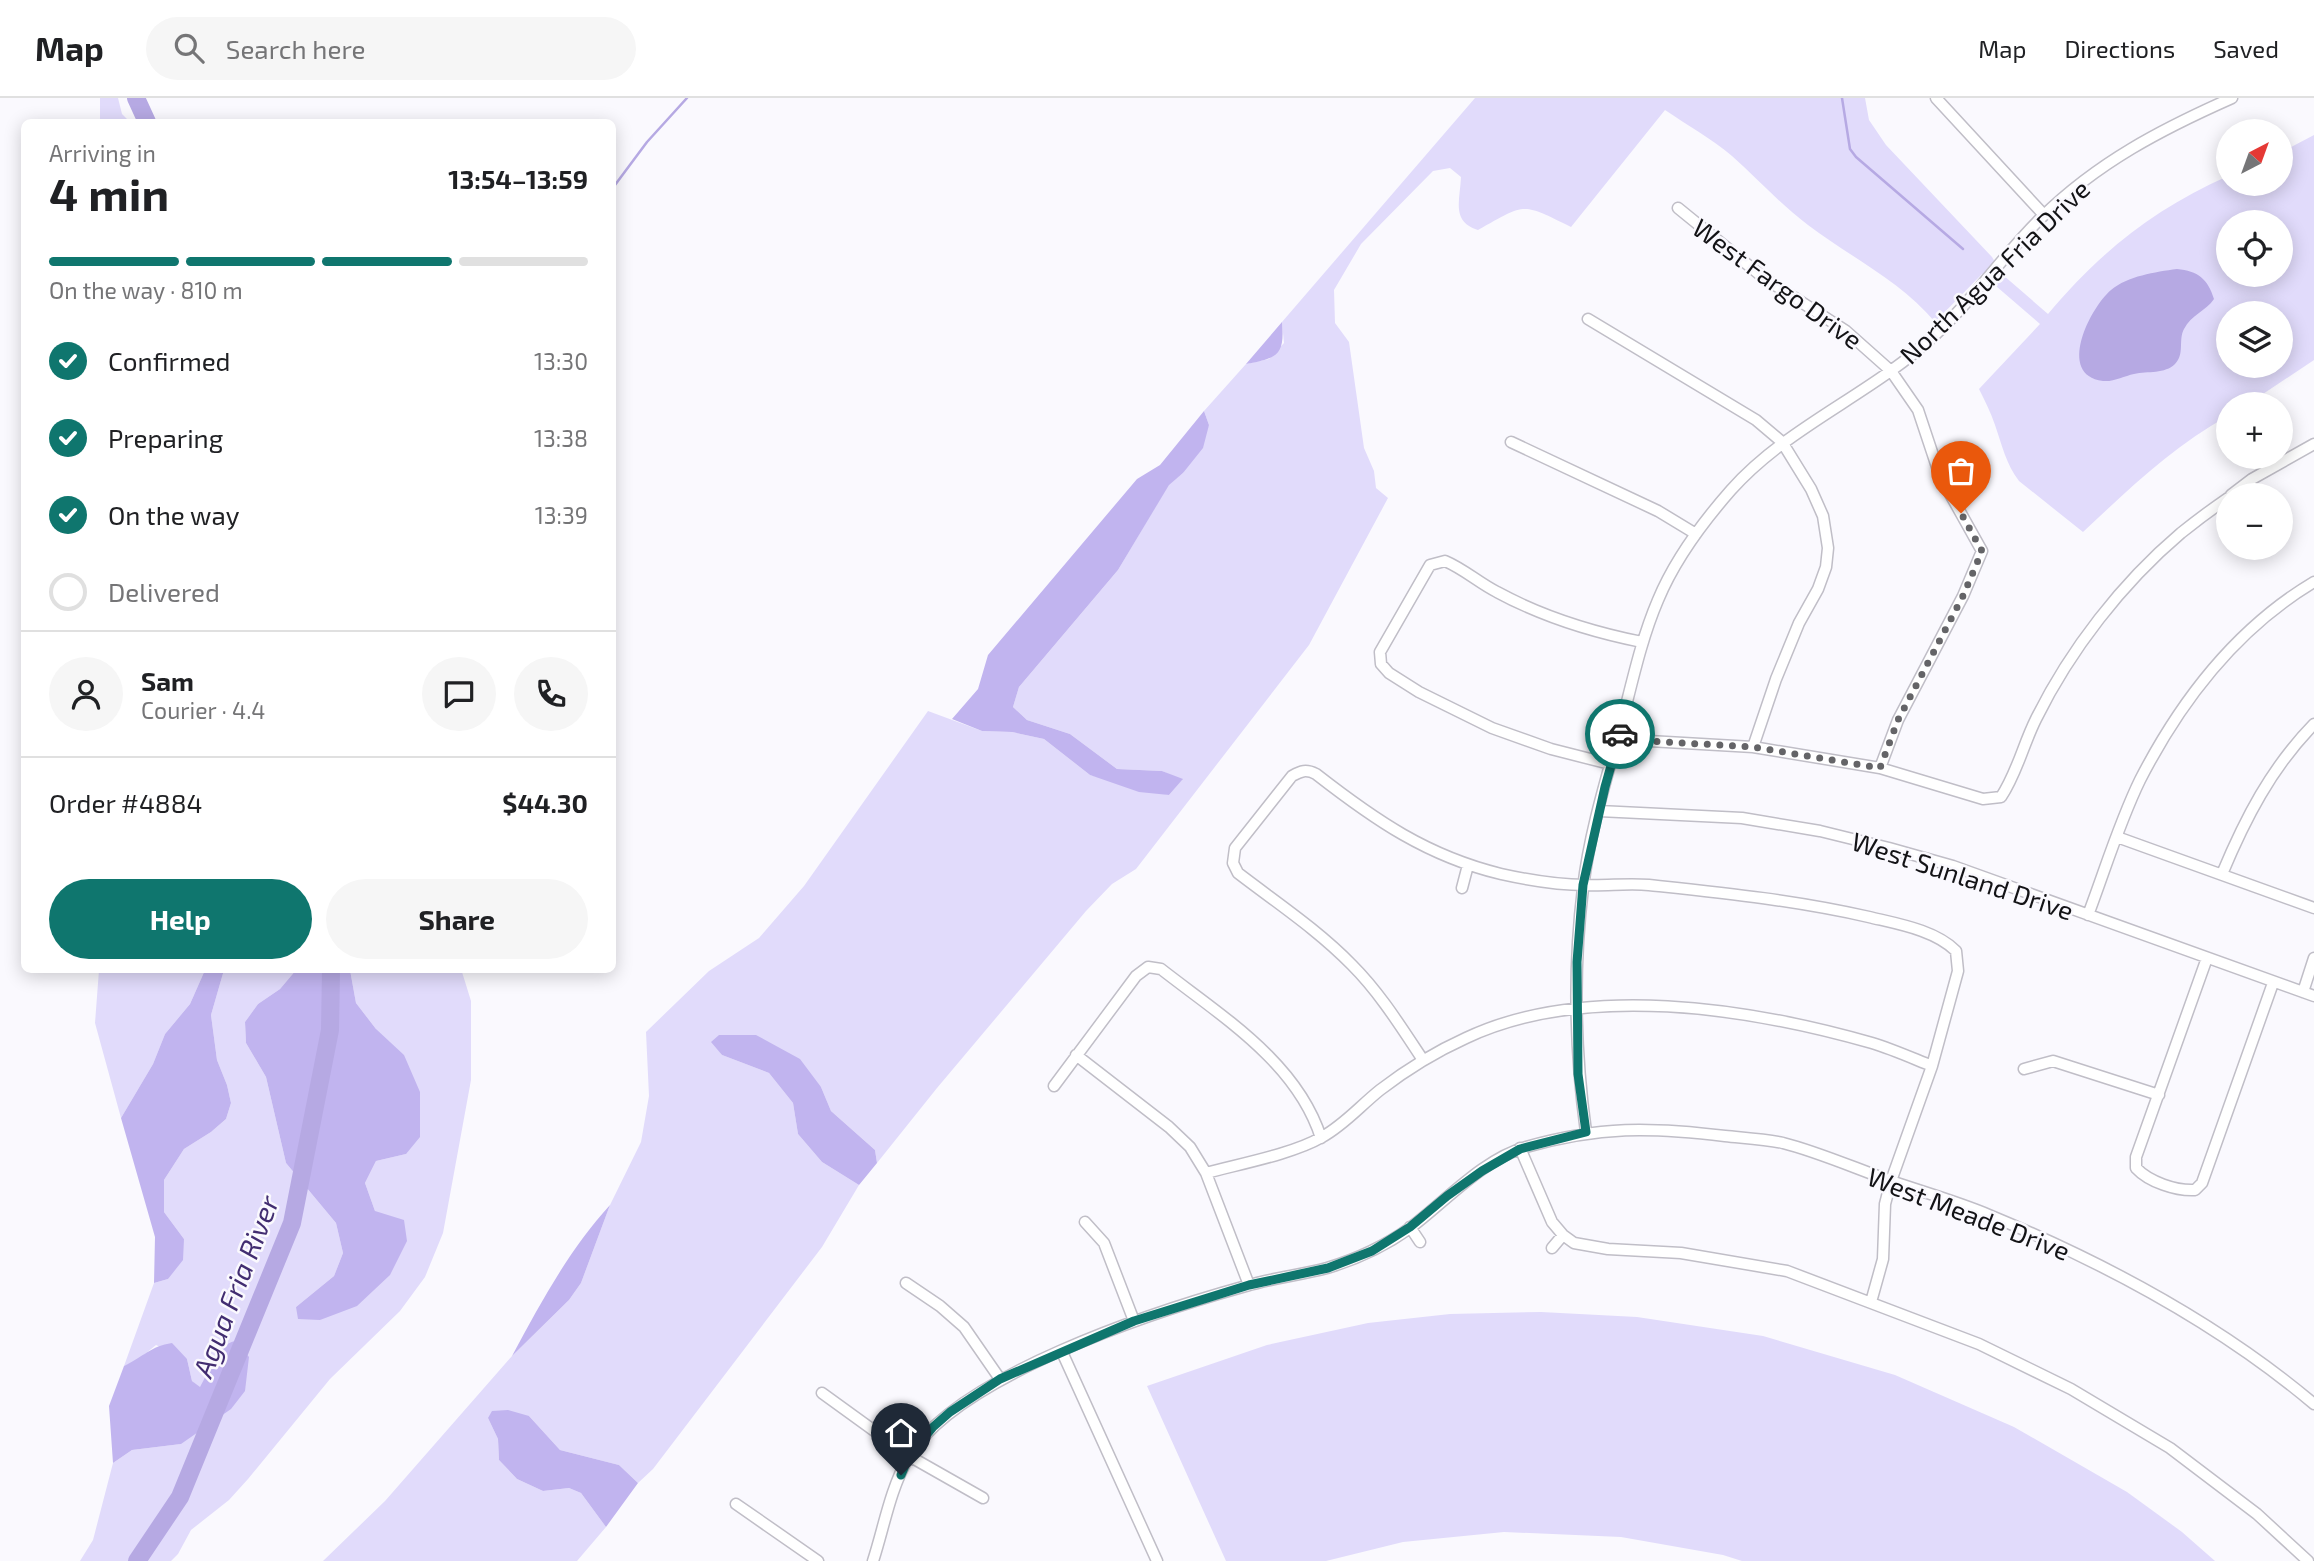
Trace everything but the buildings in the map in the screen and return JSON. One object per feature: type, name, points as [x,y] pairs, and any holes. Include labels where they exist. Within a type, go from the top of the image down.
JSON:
[{"type":"street","points":[[1936,98],[2044,215]]},
{"type":"street","name":"North Agua Fria Drive","points":[[1586,1132],[1578,1074],[1577,962],[1583,885],[1610,764],[1642,642],[1666,581],[1680,556],[1730,490],[1782,442],[1891,371],[1933,337],[1959,312],[2044,215],[2099,169],[2168,127],[2232,98]]},
{"type":"street","name":"West Fargo Drive","points":[[1678,208],[1765,278],[1846,331],[1891,371],[1918,410],[1940,476],[1982,551],[1963,596],[1898,720],[1880,768]]},
{"type":"street","points":[[1588,319],[1756,421],[1782,442],[1811,489],[1823,516],[1828,548],[1826,567],[1818,589],[1799,623],[1753,747]]},
{"type":"street","points":[[1511,442],[1658,511],[1696,534]]},
{"type":"street","points":[[2247,483],[2314,444]]},
{"type":"street","points":[[1618,734],[1649,741],[1753,747],[1880,768],[1983,799],[2001,797],[2036,719],[2084,641],[2124,588],[2180,534],[2216,506]]},
{"type":"street","points":[[1610,764],[1551,749],[1492,728],[1419,692],[1389,673],[1381,664],[1380,652],[1423,574],[1430,565],[1438,561],[1453,564],[1496,592],[1537,612],[1597,633],[1642,642]]},
{"type":"street","points":[[2088,915],[2145,771],[2175,719],[2210,671],[2251,630],[2300,590],[2314,582]]},
{"type":"street","points":[[2221,874],[2240,830],[2268,779],[2314,724]]},
{"type":"street","points":[[1423,1060],[1383,1000],[1352,964],[1325,939],[1238,873],[1233,863],[1235,848],[1292,776],[1299,772],[1308,770],[1316,774],[1370,816],[1421,846],[1468,865],[1549,883],[1647,885],[1683,891],[1753,895],[1895,923],[1946,941],[1956,951],[1958,971],[1932,1066],[1891,1181],[1885,1204],[1883,1259],[1871,1302]]},
{"type":"street","name":"West Sunland Drive","points":[[1599,811],[1742,818],[1820,831],[1953,866],[2314,996]]},
{"type":"street","points":[[2117,837],[2314,908]]},
{"type":"street","points":[[1462,888],[1468,865]]},
{"type":"street","points":[[2207,958],[2136,1157],[2136,1168],[2143,1176],[2183,1191],[2195,1190],[2202,1182],[2273,982]]},
{"type":"street","points":[[2303,992],[2314,958]]},
{"type":"street","points":[[1054,1086],[1136,976],[1148,967],[1161,969],[1267,1053],[1282,1070],[1317,1123],[1321,1138]]},
{"type":"street","points":[[1206,1173],[1321,1138],[1347,1120],[1379,1091],[1423,1060],[1467,1037],[1520,1017],[1578,1006],[1682,1006],[1742,1015],[1818,1029],[1874,1044],[1932,1066]]},
{"type":"street","points":[[1076,1055],[1169,1126],[1190,1147],[1206,1173],[1249,1285]]},
{"type":"street","points":[[2024,1069],[2053,1061],[2159,1095]]},
{"type":"street","name":"West Meade Drive","points":[[1586,1132],[1637,1128],[1784,1143],[1986,1214],[2097,1264],[2167,1302],[2254,1356],[2314,1404]]},
{"type":"street","points":[[873,1561],[885,1513],[909,1456],[933,1427],[950,1412],[1000,1379],[1134,1321],[1249,1285],[1328,1268],[1372,1251],[1410,1227],[1482,1171],[1520,1149],[1586,1132]]},
{"type":"street","points":[[1520,1149],[1552,1222],[1563,1235],[1574,1242],[1608,1249],[1681,1253],[1787,1271],[1979,1344],[2071,1388],[2170,1448],[2257,1514],[2308,1561]]},
{"type":"street","points":[[1085,1222],[1104,1244],[1134,1321]]},
{"type":"street","points":[[1410,1227],[1420,1242]]},
{"type":"street","points":[[1552,1248],[1563,1235]]},
{"type":"street","points":[[906,1283],[940,1306],[964,1327],[1000,1379]]},
{"type":"street","points":[[1062,1352],[1152,1560]]},
{"type":"street","points":[[822,1393],[909,1456],[983,1498]]},
{"type":"street","points":[[736,1504],[818,1561]]},
{"type":"shaded area","points":[[100,98],[118,98],[122,114],[127,119],[100,119]]},
{"type":"shaded area","points":[[1475,98],[1865,98],[1869,120],[1886,145],[1992,257],[2003,275],[2048,314],[2088,271],[2130,234],[2201,189],[2216,182],[2216,196],[2293,196],[2293,146],[2314,135],[2314,360],[2293,374],[2293,301],[2216,301],[2216,378],[2287,378],[2266,392],[2216,392],[2216,423],[2170,455],[2083,532],[2019,481],[2008,461],[1979,389],[2040,324],[1982,274],[1935,322],[1907,294],[1798,217],[1724,150],[1665,110],[1571,227],[1542,213],[1524,209],[1478,230],[1469,226],[1460,216],[1461,177],[1450,168],[1433,171],[1361,244],[1334,290],[1335,323],[1349,342],[1364,448],[1374,471],[1376,488],[1388,498],[1309,645],[1136,869],[1112,884],[1086,911],[877,1163],[875,1150],[831,1111],[821,1087],[712,1041],[722,1055],[769,1073],[793,1103],[798,1134],[822,1162],[859,1185],[822,1247],[653,1469],[638,1483],[619,1465],[560,1450],[529,1416],[488,1418],[498,1439],[499,1460],[517,1479],[543,1491],[569,1488],[581,1493],[606,1527],[577,1561],[323,1561],[385,1501],[512,1356],[569,1300],[581,1283],[610,1205],[641,1142],[649,1096],[646,1032],[709,971],[759,938],[804,886],[928,711],[982,731],[1012,732],[1044,739],[1090,775],[1169,795],[1182,780],[1162,771],[1117,769],[1070,734],[1027,720],[1013,707],[1019,687],[1118,570],[1169,484],[1183,473],[1209,425],[1204,411],[1246,364],[1269,359],[1284,343],[1282,322]]},
{"type":"shaded area","points":[[2177,269],[2201,277],[2209,286],[2214,299],[2184,329],[2180,356],[2175,364],[2161,371],[2134,374],[2111,381],[2089,376],[2081,367],[2079,354],[2087,325],[2103,299],[2125,281]]},
{"type":"shaded area","points":[[1282,322],[1282,342],[1277,354],[1246,364]]},
{"type":"shaded area","points":[[1204,411],[1209,425],[1203,448],[1183,473],[1169,485],[1118,570],[1019,687],[1013,707],[1027,720],[1070,734],[1117,769],[1162,771],[1183,779],[1169,795],[1139,792],[1090,775],[1044,739],[1012,732],[982,731],[952,719],[978,689],[988,655],[1137,479],[1160,465]]},
{"type":"shaded area","points":[[99,973],[204,973],[190,1004],[165,1034],[153,1064],[121,1118],[95,1023]]},
{"type":"shaded area","points":[[204,973],[223,973],[211,1015],[217,1060],[231,1103],[226,1119],[184,1149],[164,1180],[164,1212],[184,1239],[183,1260],[168,1279],[154,1283],[155,1237],[121,1118],[153,1064],[165,1034],[190,1004]]},
{"type":"shaded area","points":[[223,973],[293,973],[280,989],[258,1004],[245,1022],[246,1043],[266,1077],[286,1163],[336,1223],[343,1253],[334,1276],[296,1307],[320,1320],[375,1211],[365,1183],[376,1161],[406,1154],[376,1029],[356,1003],[351,973],[462,973],[471,1001],[471,1080],[443,1233],[425,1277],[400,1311],[330,1379],[229,1500],[191,1530],[171,1561],[80,1561],[93,1540],[113,1463],[132,1450],[181,1444],[220,1352],[200,1388],[192,1381],[187,1359],[156,1345],[139,1359],[124,1366],[154,1283],[168,1279],[184,1239],[164,1212],[164,1180],[184,1149],[226,1119],[231,1103],[217,1060],[211,1015]]},
{"type":"shaded area","points":[[293,973],[351,973],[356,1003],[376,1029],[404,1055],[420,1092],[420,1137],[406,1154],[376,1161],[365,1183],[375,1211],[404,1220],[407,1241],[390,1275],[357,1306],[320,1320],[298,1319],[296,1307],[334,1276],[343,1253],[336,1223],[286,1163],[266,1077],[246,1043],[245,1022],[258,1004],[280,989]]},
{"type":"shaded area","points":[[719,1035],[756,1035],[800,1059],[821,1087],[831,1111],[875,1150],[877,1163],[859,1185],[822,1162],[798,1134],[793,1103],[769,1073],[722,1055],[711,1042]]},
{"type":"shaded area","points":[[610,1205],[581,1283],[569,1300],[512,1356],[569,1258]]},
{"type":"shaded area","points":[[1541,1312],[1637,1317],[1763,1336],[1895,1375],[2014,1427],[2127,1492],[2182,1532],[2215,1561],[1742,1561],[1723,1555],[1621,1537],[1504,1532],[1403,1542],[1326,1561],[1226,1561],[1147,1386],[1267,1345],[1368,1323],[1450,1314]]},
{"type":"shaded area","points":[[235,1341],[249,1357],[245,1391],[231,1409],[181,1444],[132,1450],[113,1463],[109,1406],[124,1366],[153,1349],[172,1343],[187,1359],[192,1381],[200,1387],[218,1353]]},
{"type":"shaded area","points":[[508,1410],[529,1416],[560,1450],[619,1465],[638,1483],[606,1527],[581,1493],[569,1488],[543,1491],[517,1479],[499,1460],[498,1439],[488,1418],[492,1411]]},
{"type":"waterway","name":"Agua Fria River","points":[[136,98],[146,119]]},
{"type":"waterway","points":[[616,184],[647,142],[687,98]]},
{"type":"waterway","points":[[1842,98],[1850,149],[1856,157],[1963,249]]},
{"type":"waterway","name":"Agua Fria River","points":[[137,1561],[180,1497],[292,1223],[330,1030],[331,973]]},
{"type":"way so far","points":[[1620,734],[1649,741],[1753,747],[1880,768],[1898,720],[1963,596],[1982,551],[1961,513]]},
{"type":"route","points":[[901,1475],[909,1456],[933,1427],[950,1412],[1000,1379],[1134,1321],[1249,1285],[1328,1268],[1372,1251],[1410,1227],[1482,1171],[1520,1149],[1586,1132],[1578,1074],[1577,962],[1583,885],[1620,734]]}]
